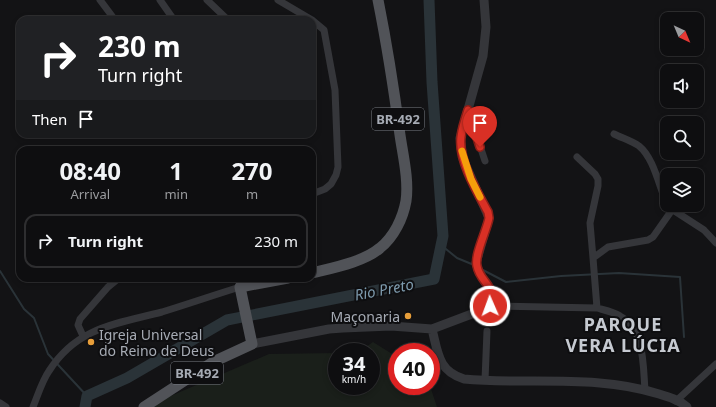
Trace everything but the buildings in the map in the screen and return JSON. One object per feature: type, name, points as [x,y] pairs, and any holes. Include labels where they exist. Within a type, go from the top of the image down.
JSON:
[{"type":"main road","name":"BR-492","points":[[316,272],[355,261],[380,248],[392,235],[401,220],[404,209],[406,200],[406,180],[391,71],[378,0]]},
{"type":"main road","points":[[252,344],[241,290],[272,282]]},
{"type":"main road","name":"BR-492","points":[[144,407],[213,362],[252,344]]},
{"type":"street","points":[[100,0],[112,16]]},
{"type":"street","points":[[160,0],[171,16]]},
{"type":"street","points":[[207,0],[224,16]]},
{"type":"street","points":[[278,0],[305,16]]},
{"type":"street","points":[[484,0],[486,27],[483,56],[460,138],[463,159],[471,179],[488,212],[489,218],[476,263],[479,272],[492,292],[490,306]]},
{"type":"street","points":[[316,23],[324,30],[335,90],[338,157],[336,175],[331,184],[325,189],[316,192]]},
{"type":"street","points":[[468,110],[485,161]]},
{"type":"street","points":[[614,134],[638,146],[646,153],[660,184]]},
{"type":"street","points":[[577,157],[595,174],[598,180],[590,223],[597,308]]},
{"type":"street","points":[[593,258],[608,247],[648,240],[652,237],[666,212]]},
{"type":"street","points":[[677,212],[704,230],[716,243]]},
{"type":"street","points":[[83,336],[78,325],[80,320],[115,282]]},
{"type":"street","points":[[33,407],[48,371],[61,356],[83,336],[98,329],[241,290]]},
{"type":"street","points":[[252,344],[329,329],[391,326],[432,330],[490,306],[597,308],[620,316],[629,323],[636,334],[642,355],[645,390]]},
{"type":"street","points":[[432,330],[438,356],[442,364],[451,374],[464,379],[587,381],[619,385],[645,390],[676,400],[687,407]]},
{"type":"street","points":[[485,380],[487,331]]},
{"type":"street","points":[[676,400],[716,363]]},
{"type":"street","points":[[0,403],[6,407]]},
{"type":"shaded area","points":[[380,346],[388,351],[388,395],[433,395],[437,407],[145,407],[269,354],[328,353],[328,395],[380,395]]},
{"type":"waterway","name":"Rio Preto","points":[[85,407],[87,396],[127,378],[227,320],[434,279],[443,236],[432,82],[429,0]]},
{"type":"waterway","points":[[441,245],[457,258],[474,265]]},
{"type":"waterway","points":[[481,269],[506,282],[561,276],[619,273],[680,277],[684,337]]},
{"type":"waterway","points":[[0,271],[24,309],[34,318],[48,354],[87,396]]},
{"type":"slow traffic","points":[[462,151],[463,159],[475,189],[480,197]]},
{"type":"place","name":"Maçonaria","points":[[408,316]]},
{"type":"place","name":"Igreja Universal do Reino de Deus","points":[[91,342]]},
{"type":"district","name":"PARQUE VERA LÚCIA","points":[[623,334]]},
{"type":"route","points":[[480,147],[468,110],[460,138],[461,148],[463,159],[475,189],[488,212],[489,218],[476,263],[479,272],[492,292],[490,306]]}]
